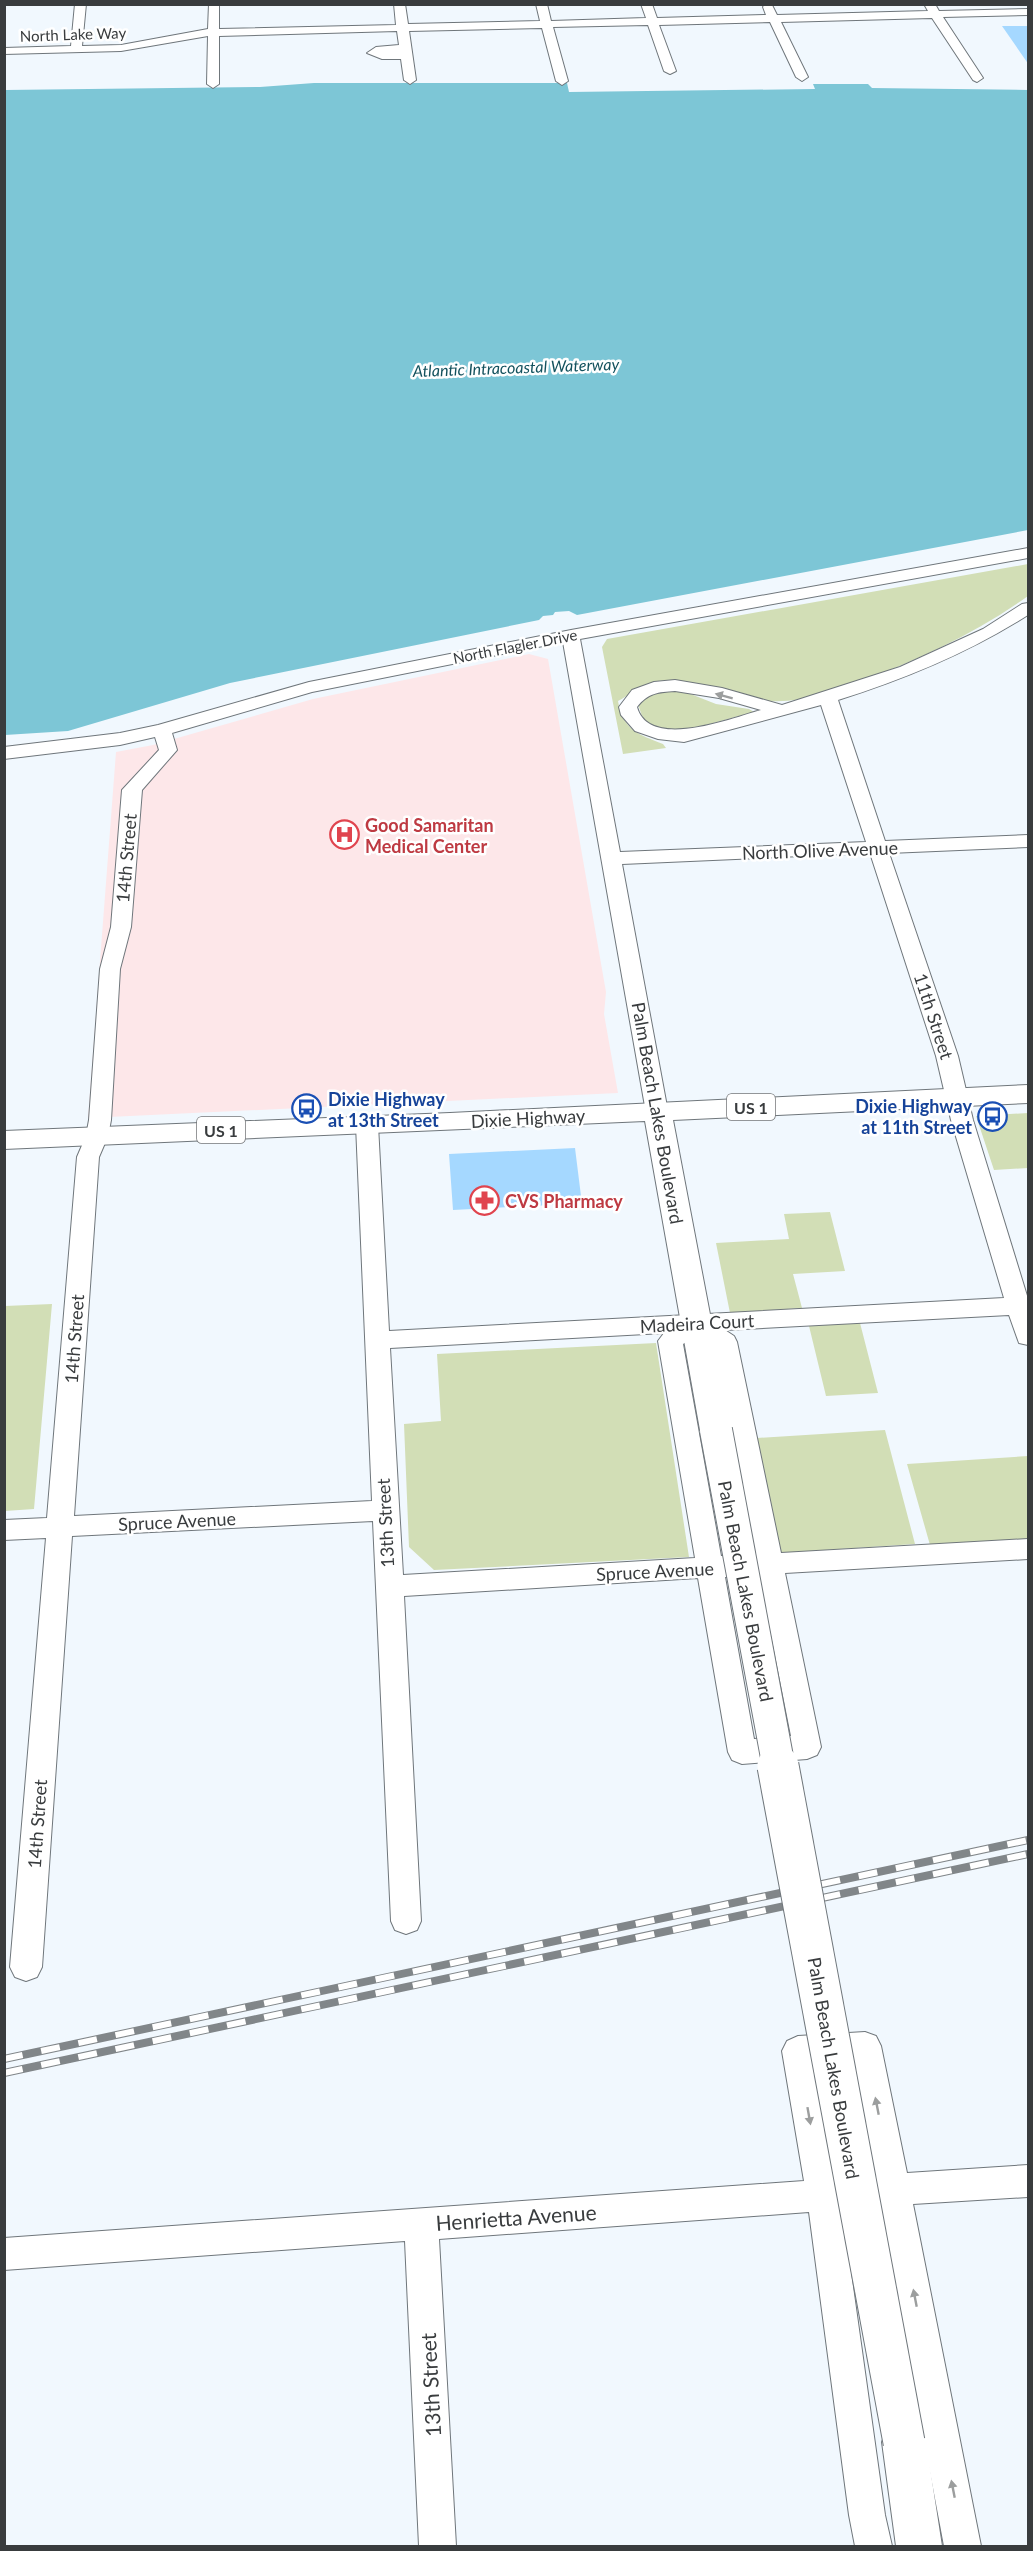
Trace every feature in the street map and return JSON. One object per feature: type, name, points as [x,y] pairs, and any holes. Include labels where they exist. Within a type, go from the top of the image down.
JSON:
[{"type":"main road","name":"US 1","points":[[657,1112],[1029,1094]]},
{"type":"main road","name":"Dixie Highway","points":[[4,1140],[657,1112]]},
{"type":"main road","name":"Palm Beach Lakes Boulevard","points":[[657,1112],[698,1323],[903,2442],[919,2547]]},
{"type":"street","points":[[76,50],[81,4]]},
{"type":"street","points":[[213,84],[214,4]]},
{"type":"street","points":[[399,4],[410,80]]},
{"type":"street","points":[[540,4],[562,81]]},
{"type":"street","points":[[646,4],[670,71]]},
{"type":"street","points":[[767,4],[802,77]]},
{"type":"street","points":[[854,4],[861,16]]},
{"type":"street","points":[[933,10],[976,78]]},
{"type":"street","name":"North Lake Way","points":[[4,51],[126,48],[179,35],[214,32],[773,19],[861,16],[933,10],[1029,12]]},
{"type":"street","name":"North Flagler Drive","points":[[4,753],[108,741],[162,730],[309,687],[571,635],[1029,553]]},
{"type":"street","points":[[780,710],[682,684],[661,686],[641,692],[628,707],[632,719],[645,728],[663,734],[684,736],[828,698],[938,657],[1027,613]]},
{"type":"street","name":"Palm Beach Lakes Boulevard","points":[[571,635],[657,1112]]},
{"type":"street","name":"11th Street","points":[[828,698],[947,1056],[962,1120],[1029,1337]]},
{"type":"street","name":"14th Street","points":[[26,1967],[88,1157],[97,1136],[100,1120],[110,969],[121,927],[132,790],[144,773],[161,760],[168,750],[162,730]]},
{"type":"street","name":"North Olive Avenue","points":[[612,858],[1029,841]]},
{"type":"street","name":"13th Street","points":[[367,1125],[406,1921]]},
{"type":"street","name":"Madeira Court","points":[[376,1340],[1018,1306]]},
{"type":"street","points":[[698,1323],[724,1342],[770,1564],[807,1747],[742,1752],[670,1341],[698,1323]]},
{"type":"street","name":"Spruce Avenue","points":[[4,1530],[385,1510]]},
{"type":"street","name":"Spruce Avenue","points":[[389,1586],[1029,1549]]},
{"type":"street","points":[[874,2547],[867,2516],[823,2195],[798,2051],[865,2046],[963,2547]]},
{"type":"street","name":"Henrietta Avenue","points":[[4,2254],[1029,2181]]},
{"type":"street","name":"13th Street","points":[[421,2224],[438,2547]]},
{"type":"shaded area","name":"Good Samaritan Medical Center","points":[[529,654],[548,659],[606,992],[604,1014],[618,1093],[88,1118],[116,752],[153,745],[313,699]]},
{"type":"green space","points":[[1028,564],[1028,596],[988,622],[925,655],[881,674],[826,693],[804,699],[770,701],[740,696],[695,683],[665,681],[646,684],[618,701],[620,711],[633,730],[663,744],[666,748],[623,754],[602,647],[607,639]]},
{"type":"green space","points":[[668,691],[688,693],[716,704],[749,709],[754,712],[689,728],[675,730],[653,727],[641,714],[638,704],[648,696]]},
{"type":"green space","points":[[1028,1113],[1028,1168],[994,1170],[976,1116]]},
{"type":"green space","points":[[830,1212],[845,1271],[793,1274],[802,1308],[730,1313],[716,1243],[789,1239],[784,1214]]},
{"type":"green space","points":[[52,1304],[34,1509],[5,1511],[5,1306]]},
{"type":"green space","points":[[860,1323],[878,1393],[826,1396],[809,1326]]},
{"type":"green space","points":[[656,1343],[689,1557],[434,1570],[409,1547],[404,1424],[441,1421],[437,1354]]},
{"type":"green space","points":[[885,1430],[915,1544],[780,1553],[757,1438]]},
{"type":"green space","points":[[1028,1456],[1028,1539],[930,1545],[907,1464]]},
{"type":"water","name":"Atlantic Intracoastal Waterway","points":[[314,83],[567,83],[569,92],[815,89],[813,84],[868,84],[872,88],[1028,90],[1028,530],[577,615],[569,611],[555,612],[539,620],[230,683],[68,731],[5,735],[5,90],[260,87]]},
{"type":"building","points":[[1002,26],[1029,26],[1029,65]]},
{"type":"building","name":"CVS Pharmacy","points":[[575,1148],[581,1196],[571,1204],[453,1210],[449,1154]]},
{"type":"railway","points":[[4,2059],[1028,1840]]},
{"type":"railway","points":[[4,2073],[1028,1854]]},
{"type":"place","name":"Good Samaritan Medical Center","points":[[344,835]]},
{"type":"place","name":"Dixie Highway at 13th Street","points":[[307,1109]]},
{"type":"place","name":"Dixie Highway at 11th Street","points":[[993,1116]]},
{"type":"place","name":"CVS Pharmacy","points":[[484,1201]]}]
